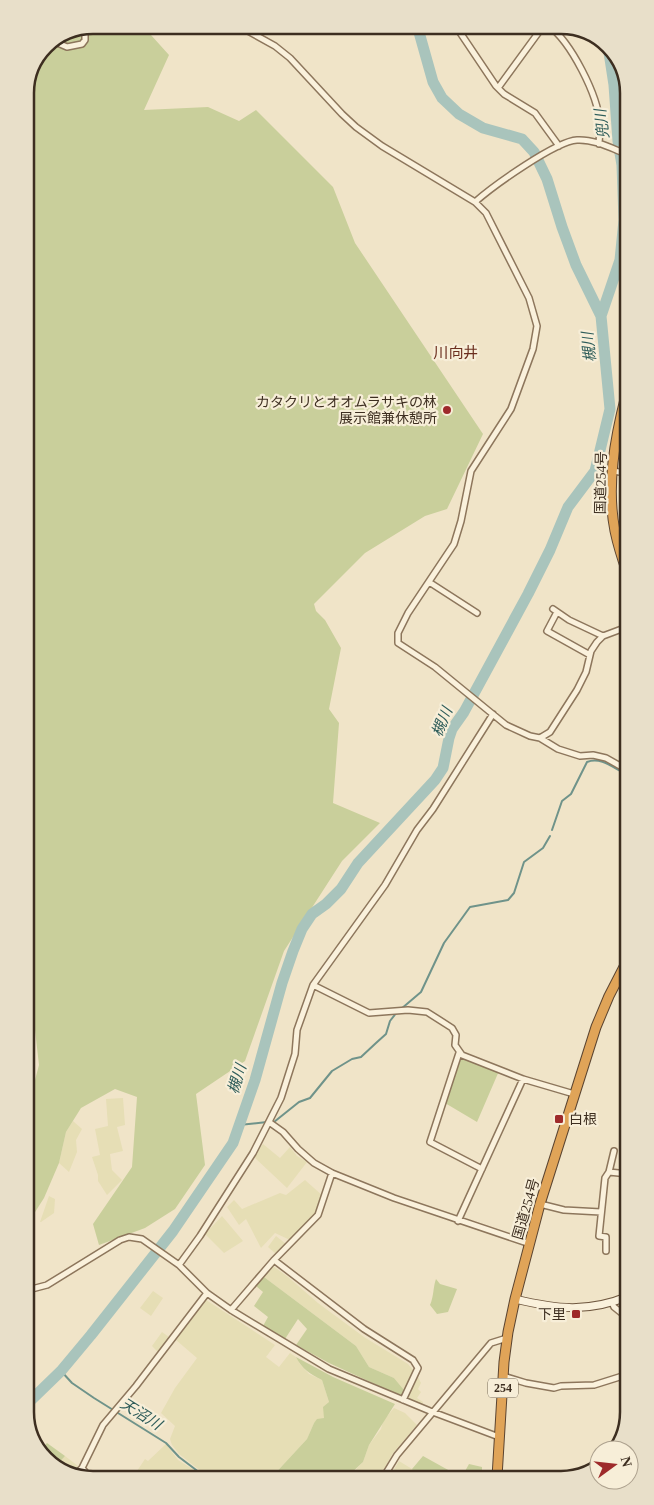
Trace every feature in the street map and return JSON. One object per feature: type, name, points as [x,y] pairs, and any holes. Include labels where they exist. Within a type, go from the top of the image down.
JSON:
[{"type":"highway","name":"国道254号","points":[[620,418],[612,471],[612,506],[615,530],[620,543]]},
{"type":"highway","name":"国道254号","points":[[497,1471],[503,1376],[507,1338],[515,1299],[540,1204],[574,1094],[596,1027],[620,975]]},
{"type":"street","points":[[253,34],[275,46],[290,58],[356,127],[382,146],[475,202],[486,213],[529,298],[537,326],[533,349],[511,409],[471,471],[461,521],[454,544],[408,613],[397,639],[401,646],[435,667],[506,725],[519,732],[540,738],[558,749],[580,756],[593,755],[606,758],[620,766]]},
{"type":"street","points":[[461,34],[498,88],[511,99],[535,113],[558,146]]},
{"type":"street","points":[[498,88],[537,34]]},
{"type":"street","points":[[557,34],[580,66],[586,80],[598,112],[601,144]]},
{"type":"street","points":[[60,44],[67,47],[82,44],[85,40],[85,35]]},
{"type":"street","points":[[475,202],[494,185],[558,146],[577,140],[601,144],[620,152]]},
{"type":"street","points":[[612,471],[620,472]]},
{"type":"street","points":[[429,582],[477,612]]},
{"type":"street","points":[[590,655],[547,631],[555,610],[569,620],[603,636]]},
{"type":"street","points":[[540,738],[550,732],[577,690],[597,642],[603,636],[620,630]]},
{"type":"street","points":[[178,1264],[200,1236],[253,1153],[281,1098],[295,1054],[296,1030],[313,985],[385,885],[417,830],[433,809],[493,714]]},
{"type":"street","points":[[313,985],[369,1013],[395,1011],[427,1012],[452,1028],[456,1035],[455,1045],[462,1055],[523,1079],[574,1094]]},
{"type":"street","points":[[459,1053],[430,1142],[482,1169]]},
{"type":"street","points":[[458,1221],[523,1079]]},
{"type":"street","points":[[269,1122],[283,1132],[298,1149],[314,1162],[332,1173],[458,1221],[530,1244]]},
{"type":"street","points":[[606,1251],[606,1237],[599,1236],[605,1178],[609,1172],[614,1151]]},
{"type":"street","points":[[609,1172],[620,1173]]},
{"type":"street","points":[[231,1310],[274,1260],[318,1215],[332,1173]]},
{"type":"street","points":[[540,1204],[564,1210],[601,1212]]},
{"type":"street","points":[[34,1288],[47,1285],[120,1240],[128,1237],[143,1240],[178,1264],[207,1293],[231,1310],[329,1369],[434,1413],[499,1437]]},
{"type":"street","points":[[274,1260],[364,1329],[413,1360],[418,1368],[402,1400]]},
{"type":"street","points":[[84,1470],[82,1468],[103,1425],[136,1386],[207,1293]]},
{"type":"street","points":[[515,1299],[544,1306],[567,1308],[588,1308],[620,1299]]},
{"type":"street","points":[[612,1302],[614,1307],[620,1312]]},
{"type":"street","points":[[388,1471],[397,1455],[491,1343],[507,1338]]},
{"type":"street","points":[[503,1376],[526,1383],[554,1388],[594,1385],[620,1377]]},
{"type":"shaded area","points":[[123,1098],[125,1125],[117,1127],[123,1151],[110,1154],[112,1170],[122,1180],[107,1195],[98,1181],[92,1157],[100,1155],[95,1129],[108,1126],[106,1099]]},
{"type":"shaded area","points":[[73,1121],[82,1129],[76,1140],[77,1152],[69,1172],[59,1163],[66,1132]]},
{"type":"shaded area","points":[[263,1144],[280,1158],[290,1147],[297,1156],[307,1162],[287,1188],[253,1156]]},
{"type":"shaded area","points":[[305,1180],[323,1196],[316,1214],[290,1240],[275,1233],[261,1248],[246,1219],[239,1225],[227,1207],[234,1200],[242,1209],[280,1193],[286,1195]]},
{"type":"shaded area","points":[[49,1196],[55,1199],[54,1213],[40,1222]]},
{"type":"shaded area","points":[[222,1216],[243,1241],[224,1253],[205,1234]]},
{"type":"shaded area","points":[[276,1236],[286,1244],[276,1254],[268,1247]]},
{"type":"shaded area","points":[[273,1266],[364,1337],[408,1364],[413,1370],[404,1390],[394,1378],[369,1367],[356,1346],[264,1277]]},
{"type":"shaded area","points":[[153,1291],[163,1298],[151,1316],[140,1308]]},
{"type":"shaded area","points":[[206,1300],[275,1345],[266,1357],[279,1367],[290,1353],[296,1357],[309,1374],[322,1380],[329,1402],[324,1418],[314,1423],[307,1439],[277,1471],[201,1471],[179,1454],[172,1445],[170,1439],[175,1426],[161,1413],[175,1388],[197,1358],[176,1340]]},
{"type":"shaded area","points":[[162,1332],[169,1337],[158,1352],[152,1346]]},
{"type":"shaded area","points":[[418,1377],[421,1383],[418,1389],[421,1392],[417,1398],[423,1402],[422,1405],[410,1400],[408,1396]]},
{"type":"shaded area","points":[[394,1408],[405,1413],[417,1425],[393,1453],[383,1471],[355,1471],[363,1462],[369,1445],[381,1429],[383,1421]]},
{"type":"shaded area","points":[[166,1444],[178,1460],[195,1471],[137,1471],[145,1459],[148,1461]]},
{"type":"shaded area","points":[[65,1456],[78,1466],[76,1469],[60,1461]]},
{"type":"shaded area","points":[[399,1461],[413,1471],[393,1471]]},
{"type":"green space","points":[[92,34],[150,34],[169,55],[144,110],[208,107],[239,121],[256,110],[333,187],[355,243],[483,434],[447,509],[425,516],[365,553],[314,604],[316,611],[325,620],[341,648],[329,709],[339,723],[333,803],[380,823],[342,861],[284,951],[245,1061],[196,1094],[205,1165],[175,1209],[145,1228],[99,1245],[93,1224],[132,1167],[137,1097],[115,1089],[81,1108],[66,1132],[59,1163],[44,1198],[34,1214],[34,1084],[39,1065],[35,1030],[34,89],[38,70],[44,60],[51,51],[70,38]]},
{"type":"green space","points":[[463,1058],[499,1071],[477,1122],[445,1103],[459,1061]]},
{"type":"green space","points":[[264,1277],[356,1346],[369,1367],[394,1378],[404,1390],[403,1394],[399,1395],[329,1363],[296,1345],[307,1329],[298,1319],[285,1339],[263,1326],[268,1317],[254,1306],[263,1292],[256,1286]]},
{"type":"green space","points":[[436,1279],[440,1284],[457,1289],[448,1312],[437,1314],[430,1305]]},
{"type":"green space","points":[[296,1357],[333,1377],[395,1404],[369,1445],[363,1462],[353,1471],[277,1471],[307,1439],[317,1419],[324,1418],[323,1407],[329,1402],[322,1380],[301,1365]]},
{"type":"green space","points":[[47,1443],[65,1456],[60,1461],[44,1446]]},
{"type":"green space","points":[[423,1456],[450,1471],[413,1471],[412,1469]]},
{"type":"green space","points":[[469,1464],[482,1467],[482,1471],[465,1471]]},
{"type":"waterway","name":"槻川","points":[[34,1397],[61,1371],[173,1231],[233,1143],[255,1080],[282,983],[302,929],[312,914],[326,904],[341,889],[358,863],[435,780],[443,768],[452,729],[464,712],[528,594],[550,550],[568,507],[595,471],[610,409],[601,316],[576,265],[547,179],[534,152],[522,139],[483,128],[459,114],[442,98],[433,82],[420,34]]},
{"type":"waterway","name":"兜川","points":[[610,60],[620,153]]},
{"type":"waterway","name":"兜川","points":[[601,316],[620,260]]},
{"type":"waterway","points":[[552,830],[562,801],[571,794],[587,762],[601,761],[620,771]]},
{"type":"waterway","points":[[401,1009],[421,992],[444,943],[470,907],[508,900],[514,893],[524,862],[543,848],[550,836]]},
{"type":"waterway","points":[[274,1122],[299,1102],[310,1098],[332,1071],[352,1059],[361,1057],[386,1034],[390,1021],[397,1012]]},
{"type":"waterway","points":[[239,1125],[267,1122]]},
{"type":"waterway","name":"天沼川","points":[[61,1371],[72,1383],[166,1443],[179,1457],[197,1471]]},
{"type":"place","name":"カタクリとオオムラサキの林 展示館兼休憩所","points":[[447,410]]},
{"type":"place","name":"白根","points":[[559,1119]]},
{"type":"place","name":"下里","points":[[576,1314]]},
{"type":"district","name":"川向井","points":[[456,353]]}]
